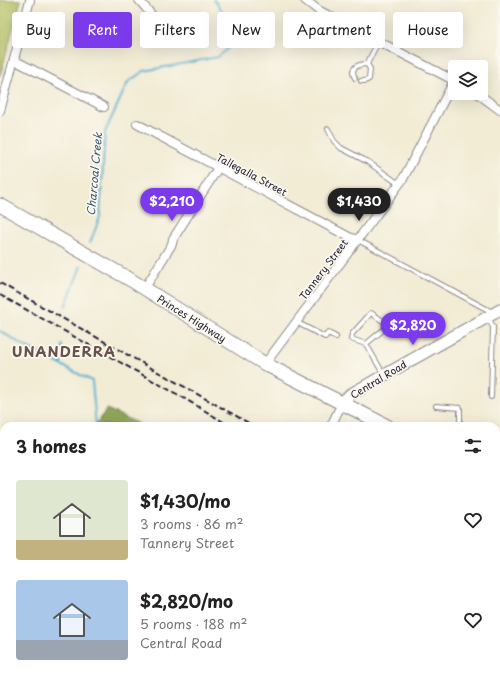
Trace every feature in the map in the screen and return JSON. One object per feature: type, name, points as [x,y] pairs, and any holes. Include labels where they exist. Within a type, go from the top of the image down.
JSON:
[{"type":"main road","name":"Princes Highway","points":[[0,205],[145,288],[266,364],[378,422]]},
{"type":"street","points":[[0,111],[30,0]]},
{"type":"street","points":[[140,0],[150,12]]},
{"type":"street","points":[[304,0],[322,12]]},
{"type":"street","points":[[385,46],[448,77]]},
{"type":"street","points":[[14,60],[104,107]]},
{"type":"street","name":"Tannery Street","points":[[266,364],[399,184],[448,94]]},
{"type":"street","points":[[486,100],[500,110]]},
{"type":"street","name":"Tallegalla Street","points":[[137,124],[218,168],[358,240]]},
{"type":"street","points":[[145,288],[172,244],[173,238],[218,168]]},
{"type":"street","name":"Central Road","points":[[342,403],[351,394],[494,313]]},
{"type":"street","points":[[333,422],[342,403]]},
{"type":"lane","points":[[367,64],[375,48]]},
{"type":"lane","points":[[355,78],[353,70],[355,67],[361,64],[367,64]]},
{"type":"lane","points":[[361,81],[369,79],[370,69],[367,64]]},
{"type":"lane","points":[[328,129],[334,141],[341,148],[368,162],[399,184]]},
{"type":"lane","points":[[358,240],[494,313],[492,397]]},
{"type":"lane","points":[[366,344],[389,325],[371,313],[352,334],[351,339],[366,344],[384,375]]},
{"type":"lane","points":[[296,322],[325,338],[328,333],[336,337]]},
{"type":"lane","points":[[436,406],[460,408],[460,422]]},
{"type":"green space","points":[[0,0],[21,0],[18,12],[12,12],[12,33],[0,76]]},
{"type":"green space","points":[[107,409],[135,422],[98,422]]},
{"type":"waterway","name":"Charcoal Creek","points":[[90,243],[100,217],[105,132],[128,82],[144,71],[218,57],[234,43],[227,17],[214,0]]},
{"type":"waterway","name":"Charcoal Creek","points":[[65,307],[81,266]]},
{"type":"waterway","points":[[0,331],[21,344],[92,381],[96,422]]},
{"type":"waterway","name":"Charcoal Creek","points":[[61,365],[62,345]]},
{"type":"railway","points":[[0,283],[247,422]]},
{"type":"railway","points":[[0,295],[182,397],[223,422]]},
{"type":"district","name":"UNANDERRA","points":[[64,351]]}]
